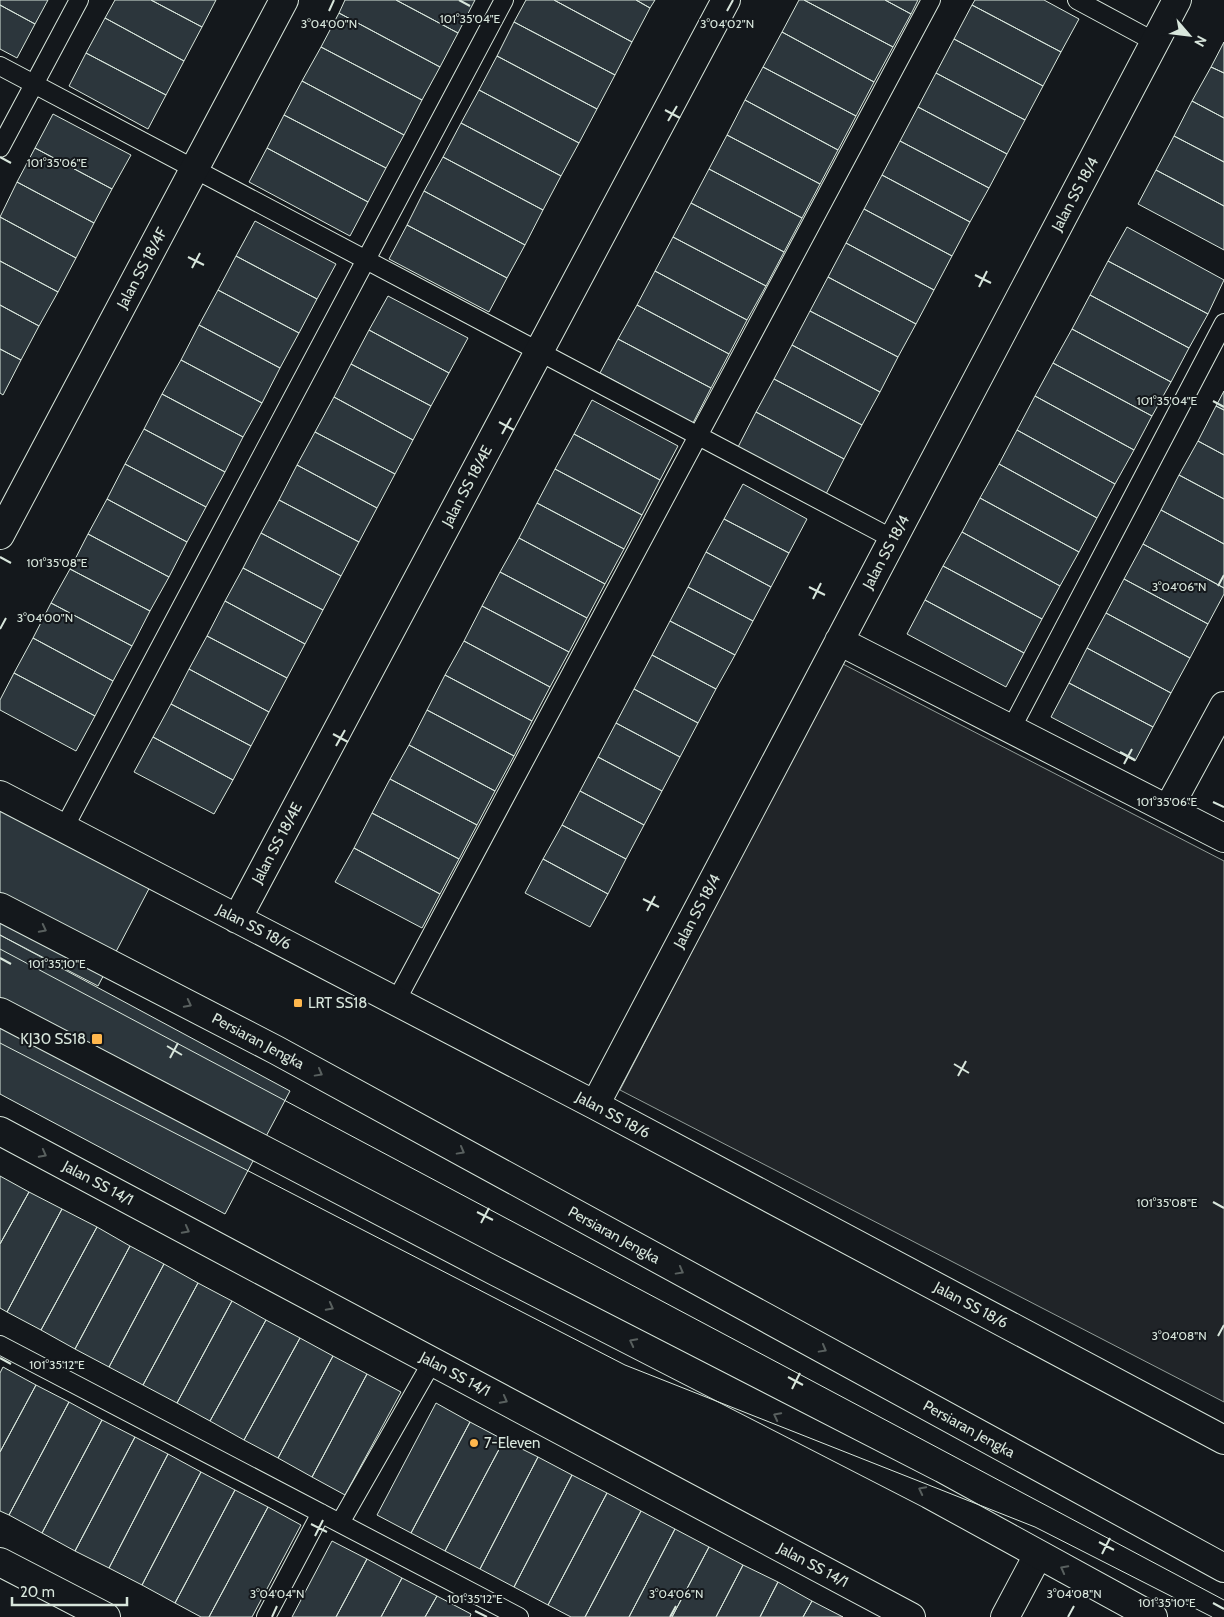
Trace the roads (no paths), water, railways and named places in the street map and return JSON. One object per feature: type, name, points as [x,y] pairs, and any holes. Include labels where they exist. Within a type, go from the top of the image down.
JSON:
[{"type":"street","name":"Jalan SS 18/4F","points":[[0,535],[284,0]]},
{"type":"street","name":"Jalan SS 18/4E","points":[[237,919],[726,0]]},
{"type":"street","name":"Jalan SS 18/4","points":[[595,1105],[1177,0]]},
{"type":"street","points":[[839,641],[1224,838]]},
{"type":"street","points":[[1168,809],[1224,706]]},
{"type":"street","name":"Jalan SS 18/6","points":[[0,795],[595,1105],[1224,1440]]},
{"type":"street","name":"Persiaran Jengka","points":[[0,907],[276,1050],[1224,1568]]},
{"type":"street","points":[[0,1012],[495,1271],[929,1494],[1153,1617]]},
{"type":"street","name":"Jalan SS 14/1","points":[[0,1131],[911,1617]]},
{"type":"street","points":[[1005,1617],[1038,1555]]},
{"type":"street","points":[[0,1562],[106,1617]]},
{"type":"lane","points":[[0,148],[79,0]]},
{"type":"lane","points":[[64,828],[504,0]]},
{"type":"lane","points":[[396,1001],[931,0]]},
{"type":"lane","points":[[1077,0],[1155,42]]},
{"type":"lane","points":[[0,66],[894,539]]},
{"type":"lane","points":[[1011,729],[1224,323]]},
{"type":"lane","points":[[0,1345],[519,1617]]},
{"type":"lane","points":[[340,1523],[432,1362]]},
{"type":"lane","points":[[266,1617],[321,1513]]},
{"type":"tram line","points":[[0,949],[1224,1600]]},
{"type":"tram line","points":[[0,1043],[625,1365],[1035,1527],[1212,1617]]},
{"type":"place","name":"LRT SS18","points":[[298,1003]]},
{"type":"place","name":"KJ30 SS18","points":[[97,1039]]},
{"type":"place","name":"7-Eleven","points":[[474,1443]]}]
